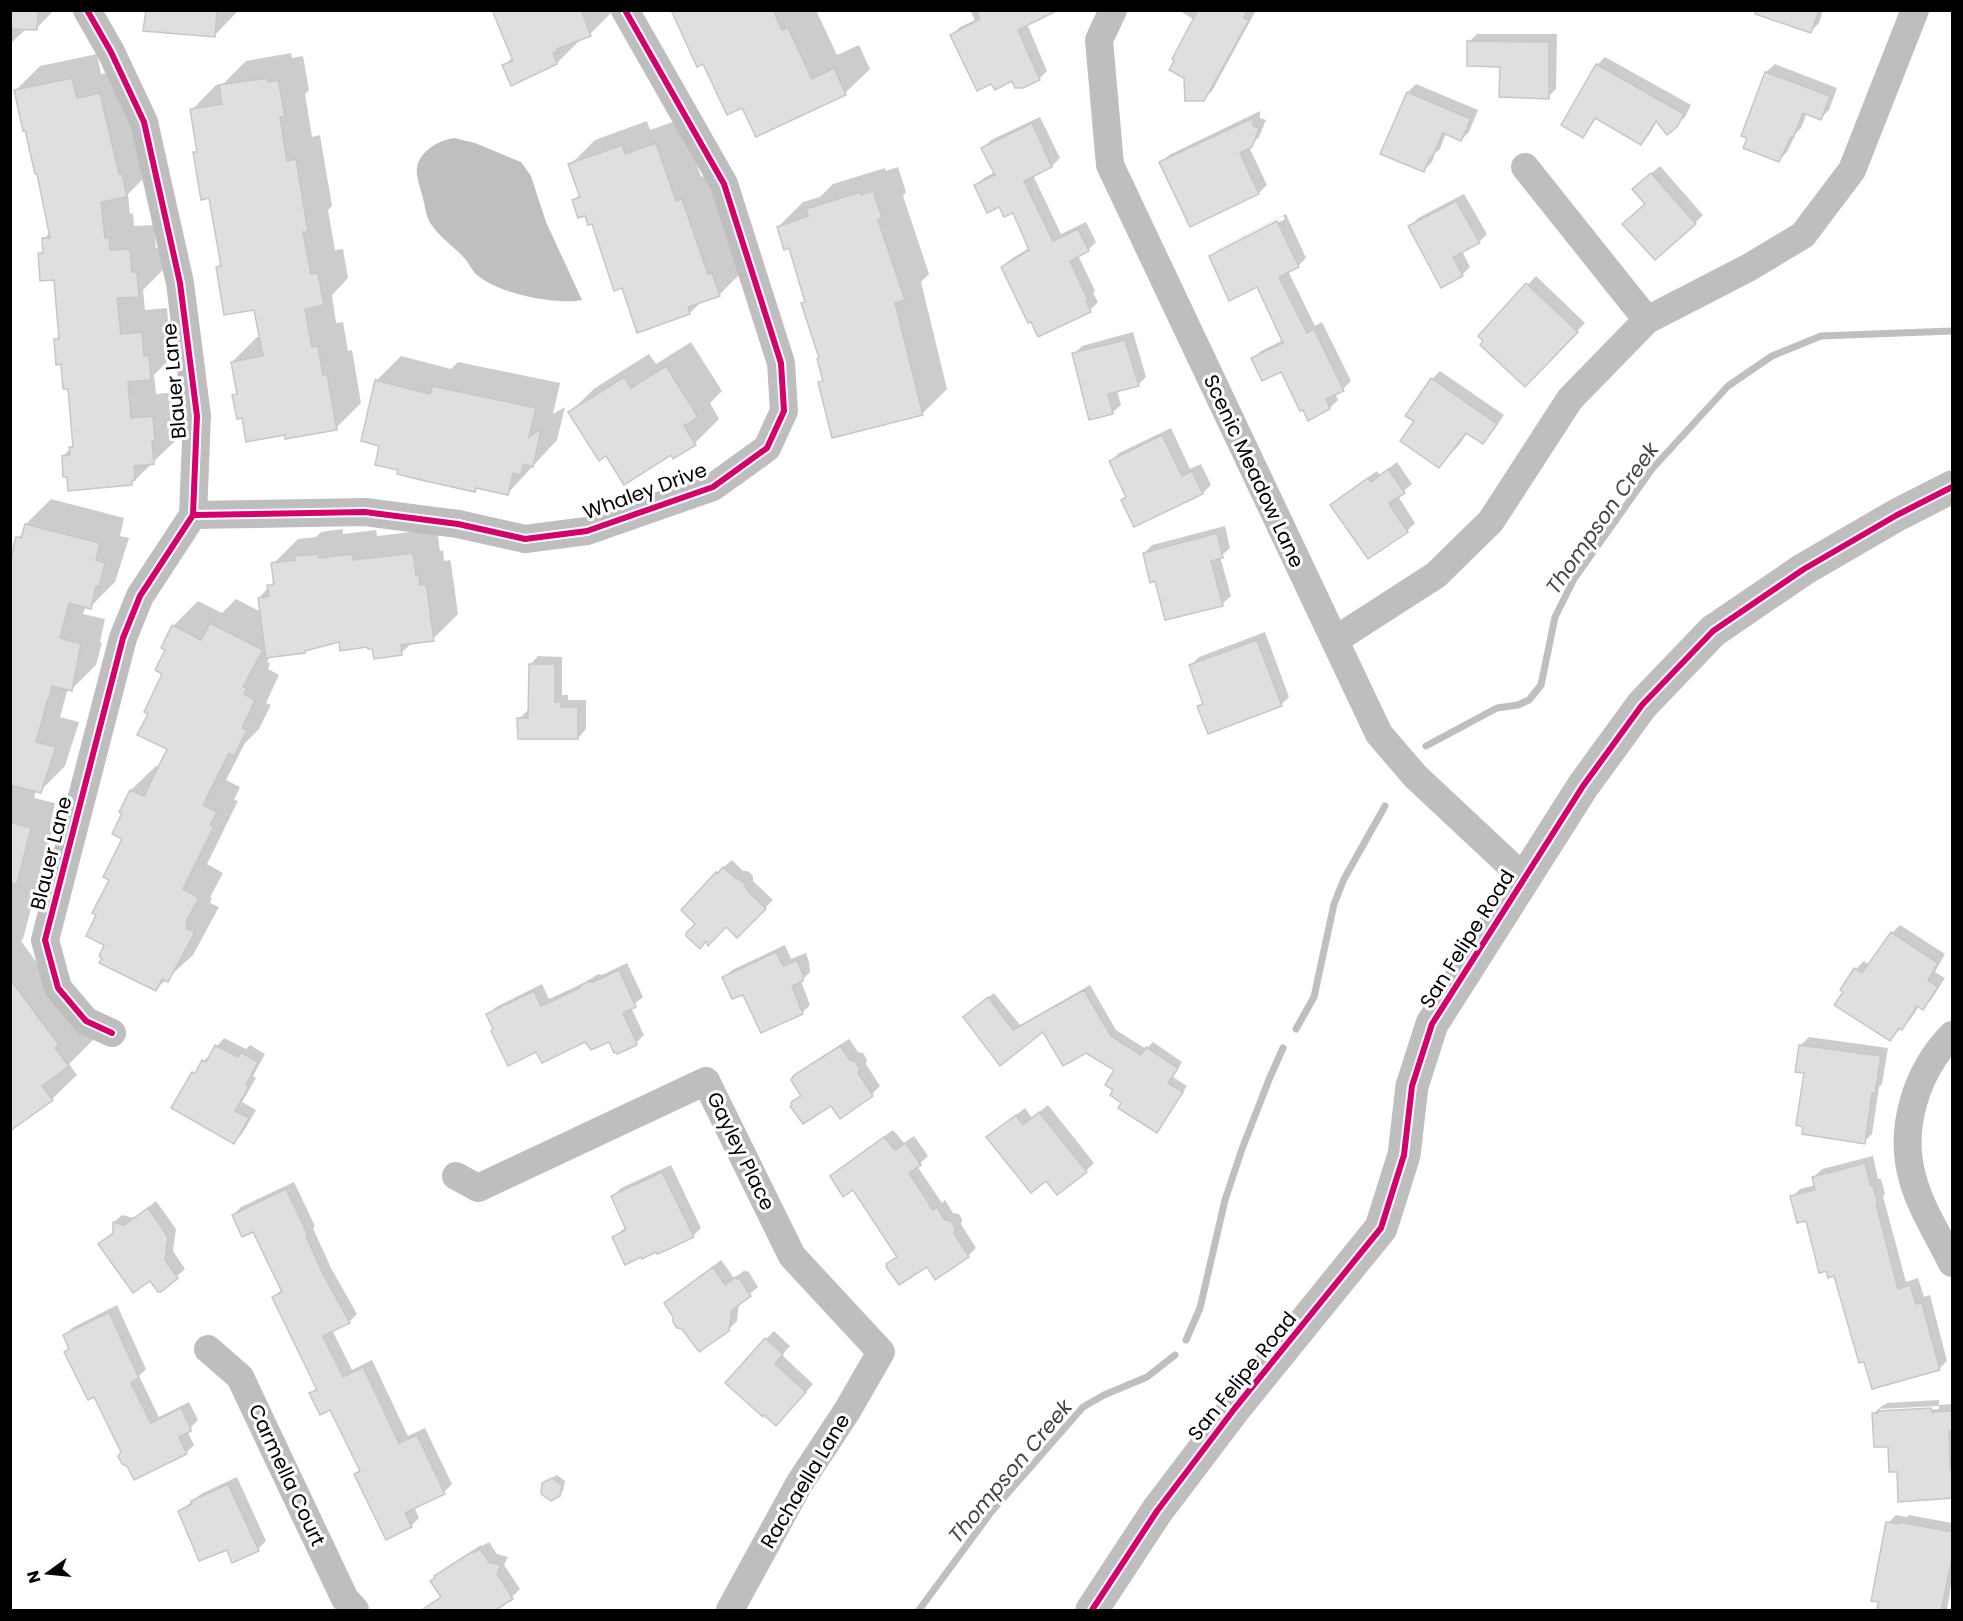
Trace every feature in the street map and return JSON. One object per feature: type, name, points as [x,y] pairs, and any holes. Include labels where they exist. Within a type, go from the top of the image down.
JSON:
[{"type":"street","name":"Blauer Lane","points":[[87,10],[111,52],[144,122],[180,283],[197,416],[193,515],[140,596],[123,638],[45,940],[58,988],[86,1021],[112,1034]]},
{"type":"street","name":"Whaley Drive","points":[[193,515],[365,512],[458,524],[525,539],[587,531],[713,487],[767,448],[784,411],[781,363],[724,184],[625,10]]},
{"type":"street","name":"Scenic Meadow Lane","points":[[1113,10],[1099,40],[1110,165],[1379,734],[1415,776],[1524,878]]},
{"type":"street","points":[[1335,640],[1436,575],[1491,521],[1570,399],[1647,320],[1748,268],[1803,235],[1852,170],[1915,10]]},
{"type":"street","points":[[1525,167],[1647,320]]},
{"type":"street","name":"San Felipe Road","points":[[1092,1611],[1156,1511],[1235,1408],[1381,1228],[1404,1155],[1412,1086],[1432,1024],[1583,786],[1642,705],[1713,631],[1804,569],[1897,515],[1953,487]]},
{"type":"street","points":[[1953,1035],[1940,1048],[1923,1076],[1912,1107],[1908,1136],[1909,1164],[1918,1196],[1953,1263]]},
{"type":"street","name":"Gayley Place","points":[[456,1176],[478,1188],[706,1081],[792,1256],[881,1352]]},
{"type":"street","name":"Carmella Court","points":[[208,1349],[240,1377],[345,1599],[355,1611]]},
{"type":"street","name":"Rachaella Lane","points":[[730,1611],[799,1484],[848,1411],[881,1352]]},
{"type":"shaded area","points":[[454,138],[475,143],[521,162],[531,176],[546,222],[582,300],[542,299],[499,288],[475,273],[462,255],[435,229],[427,215],[417,177],[417,165],[430,148]]},
{"type":"building","points":[[10,10],[38,10],[37,30],[10,29]]},
{"type":"building","points":[[146,10],[217,10],[215,37],[143,31]]},
{"type":"building","points":[[492,10],[581,10],[591,36],[557,49],[558,51],[553,53],[557,64],[511,86],[502,65],[513,61]]},
{"type":"building","points":[[671,10],[773,10],[782,30],[788,28],[812,79],[834,68],[846,95],[756,137],[742,108],[727,115],[703,64],[697,67]]},
{"type":"building","points":[[976,10],[1058,10],[1018,30],[1040,80],[1023,88],[1015,88],[1012,81],[995,90],[991,84],[977,91],[950,35],[980,19]]},
{"type":"building","points":[[1198,10],[1248,10],[1244,18],[1249,20],[1204,101],[1185,101],[1184,78],[1169,70],[1174,61],[1172,59]]},
{"type":"building","points":[[1755,10],[1819,10],[1811,33],[1755,14]]},
{"type":"building","points":[[1467,41],[1549,42],[1549,99],[1499,97],[1500,67],[1467,66]]},
{"type":"building","points":[[1596,64],[1684,114],[1677,127],[1667,135],[1656,121],[1641,145],[1595,118],[1583,138],[1561,125]]},
{"type":"building","points":[[1765,72],[1830,96],[1821,120],[1803,113],[1793,138],[1791,137],[1779,162],[1743,148],[1747,138],[1741,136]]},
{"type":"building","points":[[72,78],[77,98],[100,93],[119,174],[122,173],[127,197],[101,202],[105,238],[109,238],[110,250],[130,249],[132,272],[137,272],[139,297],[117,298],[121,334],[142,332],[144,356],[149,355],[151,380],[128,382],[131,418],[153,416],[155,441],[152,441],[154,464],[134,466],[135,480],[132,480],[132,485],[68,491],[67,477],[63,477],[62,456],[70,455],[69,447],[73,447],[68,389],[63,389],[61,364],[56,365],[54,339],[59,339],[54,280],[40,281],[38,253],[43,253],[42,238],[50,238],[37,174],[35,174],[25,130],[23,131],[14,90]]},
{"type":"building","points":[[267,78],[268,82],[278,80],[285,116],[280,117],[287,161],[296,159],[308,232],[303,232],[311,274],[318,273],[324,305],[305,309],[312,347],[318,346],[323,375],[327,374],[337,430],[285,439],[285,435],[246,442],[242,418],[237,419],[232,395],[237,394],[231,362],[263,356],[254,310],[224,315],[216,267],[221,266],[209,198],[201,200],[193,152],[197,152],[190,109],[222,104],[219,85]]},
{"type":"building","points":[[1407,92],[1471,119],[1461,141],[1443,133],[1424,172],[1380,154]]},
{"type":"building","points":[[1253,118],[1253,126],[1259,128],[1252,147],[1240,153],[1259,194],[1190,227],[1159,162]]},
{"type":"building","points":[[1032,123],[1052,167],[1024,181],[1053,241],[1078,229],[1089,251],[1070,261],[1091,312],[1038,337],[1031,322],[1028,323],[1001,267],[1029,250],[1013,213],[1004,217],[999,207],[987,213],[974,185],[995,175],[981,148]]},
{"type":"building","points":[[656,143],[676,201],[682,199],[708,274],[712,273],[720,296],[688,307],[690,314],[637,333],[622,288],[614,291],[592,224],[588,225],[585,216],[578,218],[572,200],[580,197],[568,164],[622,145],[625,154]]},
{"type":"building","points":[[1651,173],[1696,224],[1655,260],[1622,224],[1645,204],[1632,189]]},
{"type":"building","points":[[873,191],[882,218],[878,220],[905,300],[895,303],[923,415],[832,438],[818,382],[823,381],[817,359],[819,358],[801,303],[805,302],[789,248],[784,250],[777,227],[808,216],[806,209],[860,192],[861,195]]},
{"type":"building","points":[[1456,201],[1480,243],[1453,257],[1463,276],[1441,288],[1408,226]]},
{"type":"building","points":[[1277,221],[1299,267],[1279,277],[1307,333],[1314,329],[1344,391],[1326,399],[1330,409],[1308,421],[1303,410],[1300,411],[1281,372],[1262,381],[1251,358],[1283,343],[1257,287],[1229,301],[1209,256]]},
{"type":"building","points":[[1526,283],[1578,332],[1525,387],[1480,345],[1483,341],[1478,336]]},
{"type":"building","points":[[1125,340],[1139,386],[1108,394],[1113,414],[1089,420],[1072,353]]},
{"type":"building","points":[[666,366],[698,417],[684,426],[696,445],[673,459],[671,455],[624,485],[606,456],[599,461],[568,412],[624,377],[631,388]]},
{"type":"building","points":[[1431,378],[1497,424],[1483,444],[1466,433],[1439,468],[1400,441],[1414,421],[1405,416]]},
{"type":"building","points":[[375,380],[430,394],[432,386],[536,408],[529,437],[541,429],[533,467],[523,464],[521,475],[513,473],[508,495],[476,488],[475,492],[421,480],[397,474],[398,470],[375,465],[379,446],[361,441]]},
{"type":"building","points":[[1162,435],[1182,476],[1192,471],[1203,494],[1134,527],[1121,500],[1126,497],[1109,461]]},
{"type":"building","points":[[1388,469],[1405,493],[1389,503],[1408,532],[1368,559],[1330,505],[1368,478],[1371,482]]},
{"type":"building","points":[[25,524],[100,543],[96,560],[105,563],[99,587],[96,586],[91,609],[69,603],[60,638],[81,644],[72,691],[52,686],[36,742],[56,747],[41,793],[10,785],[10,561],[16,537],[21,538]]},
{"type":"building","points":[[1217,533],[1223,558],[1211,561],[1223,606],[1165,620],[1155,581],[1150,583],[1143,553]]},
{"type":"building","points":[[413,553],[416,575],[419,574],[420,585],[425,584],[427,589],[434,641],[401,645],[402,655],[374,659],[372,649],[367,647],[340,651],[339,642],[305,651],[305,653],[266,658],[258,598],[269,596],[267,585],[274,585],[271,563],[295,560],[294,556],[318,554],[319,558],[352,554],[353,560]]},
{"type":"building","points":[[210,623],[263,650],[243,687],[247,688],[244,694],[255,700],[242,728],[247,730],[234,756],[229,753],[203,805],[217,812],[210,825],[214,826],[183,889],[199,898],[186,922],[188,923],[186,928],[195,932],[168,982],[162,979],[156,991],[99,963],[102,958],[99,956],[104,945],[86,936],[96,915],[92,913],[109,880],[103,877],[122,839],[112,834],[122,813],[119,812],[130,790],[144,796],[167,749],[137,735],[148,714],[144,712],[162,674],[155,670],[165,650],[161,648],[172,625],[201,640]]},
{"type":"building","points":[[1257,640],[1282,706],[1208,734],[1197,706],[1203,704],[1189,665]]},
{"type":"building","points":[[529,664],[555,664],[555,702],[561,702],[561,707],[578,707],[578,739],[518,739],[517,718],[528,718]]},
{"type":"building","points":[[10,822],[31,828],[17,884],[10,883]]},
{"type":"building","points":[[723,867],[745,884],[746,889],[766,909],[737,938],[726,927],[708,946],[706,941],[700,949],[686,936],[695,924],[681,910]]},
{"type":"building","points":[[1891,932],[1938,963],[1928,980],[1938,987],[1923,1010],[1917,1006],[1902,1030],[1899,1028],[1890,1041],[1834,1005],[1843,992],[1840,990],[1854,968],[1862,973]]},
{"type":"building","points":[[776,952],[783,966],[797,960],[803,974],[803,981],[792,986],[803,1014],[761,1033],[743,995],[732,999],[722,977]]},
{"type":"building","points":[[619,970],[636,1007],[623,1013],[637,1044],[635,1046],[617,1054],[614,1053],[609,1042],[591,1050],[585,1042],[542,1063],[536,1052],[508,1066],[491,1031],[493,1029],[486,1014],[534,991],[541,1006],[580,988],[589,981],[593,982]]},
{"type":"building","points":[[10,979],[59,1045],[55,1048],[69,1066],[42,1086],[53,1100],[10,1131]]},
{"type":"building","points":[[1084,990],[1111,1036],[1141,1055],[1146,1047],[1178,1068],[1168,1083],[1183,1092],[1157,1133],[1118,1108],[1121,1103],[1110,1095],[1113,1090],[1105,1085],[1114,1070],[1086,1053],[1063,1066],[1043,1032],[1000,1066],[963,1017],[988,997],[1013,1030]]},
{"type":"building","points":[[215,1045],[238,1057],[241,1052],[258,1062],[246,1085],[249,1086],[235,1111],[249,1118],[234,1144],[171,1108],[192,1072],[195,1073],[202,1060],[206,1062]]},
{"type":"building","points":[[1799,1045],[1881,1056],[1875,1094],[1872,1093],[1865,1144],[1802,1134],[1803,1127],[1796,1125],[1804,1073],[1795,1072]]},
{"type":"building","points":[[840,1046],[850,1060],[855,1061],[860,1069],[858,1073],[873,1096],[840,1119],[831,1106],[803,1124],[790,1106],[791,1102],[801,1096],[791,1080],[794,1075]]},
{"type":"building","points":[[1039,1112],[1087,1172],[1057,1195],[1046,1181],[1031,1193],[986,1137],[1016,1115],[1023,1125]]},
{"type":"building","points":[[884,1137],[895,1150],[906,1143],[921,1165],[909,1173],[933,1210],[937,1207],[945,1220],[951,1221],[955,1228],[954,1233],[969,1257],[935,1280],[927,1267],[899,1285],[886,1267],[886,1264],[897,1257],[853,1190],[843,1197],[830,1176]]},
{"type":"building","points":[[1865,1163],[1878,1204],[1876,1204],[1898,1289],[1910,1285],[1916,1304],[1922,1303],[1940,1370],[1872,1389],[1864,1362],[1859,1363],[1834,1276],[1828,1278],[1826,1271],[1819,1273],[1806,1221],[1797,1223],[1790,1196],[1815,1190],[1812,1177]]},
{"type":"building","points":[[662,1172],[694,1237],[657,1254],[656,1252],[642,1259],[641,1257],[625,1265],[612,1237],[626,1230],[611,1196]]},
{"type":"building","points":[[286,1189],[324,1276],[350,1323],[323,1336],[343,1377],[363,1367],[399,1443],[417,1435],[445,1494],[405,1513],[412,1527],[386,1540],[354,1474],[360,1471],[330,1410],[320,1415],[309,1393],[317,1390],[272,1297],[282,1292],[253,1232],[242,1237],[232,1215]]},
{"type":"building","points":[[148,1208],[168,1237],[165,1260],[178,1278],[161,1292],[158,1292],[150,1281],[133,1293],[98,1244],[113,1233],[113,1222],[124,1225]]},
{"type":"building","points":[[713,1267],[725,1285],[736,1277],[739,1278],[751,1296],[732,1310],[729,1331],[699,1352],[682,1329],[677,1328],[664,1303]]},
{"type":"building","points":[[109,1312],[139,1378],[131,1383],[151,1423],[181,1408],[191,1429],[179,1437],[187,1454],[134,1480],[127,1466],[122,1464],[118,1456],[121,1452],[94,1397],[88,1400],[64,1352],[69,1349],[63,1335]]},
{"type":"building","points":[[765,1338],[783,1354],[775,1364],[806,1392],[776,1426],[725,1383]]},
{"type":"building","points":[[1931,1408],[1932,1412],[1953,1411],[1953,1431],[1949,1431],[1953,1498],[1898,1502],[1897,1472],[1889,1472],[1888,1447],[1874,1447],[1872,1413]]},
{"type":"building","points":[[552,1478],[562,1485],[560,1496],[551,1501],[541,1494],[542,1483]]},
{"type":"building","points":[[228,1484],[259,1551],[232,1563],[227,1550],[199,1561],[178,1511],[192,1504],[191,1501]]},
{"type":"building","points":[[1886,1522],[1899,1524],[1899,1522],[1953,1532],[1953,1553],[1941,1611],[1877,1611],[1879,1602],[1871,1601]]},
{"type":"building","points":[[480,1549],[489,1562],[501,1565],[497,1574],[513,1599],[494,1611],[420,1611],[441,1597],[430,1581],[435,1578],[434,1576],[473,1551],[473,1553]]},
{"type":"waterway","name":"Thompson Creek","points":[[1426,746],[1497,708],[1518,705],[1529,700],[1541,685],[1555,617],[1574,579],[1652,469],[1728,386],[1772,356],[1821,336],[1952,331]]},
{"type":"waterway","name":"Thompson Creek","points":[[1296,1029],[1314,997],[1334,904],[1344,879],[1385,806]]},
{"type":"waterway","name":"Thompson Creek","points":[[1186,1340],[1200,1308],[1225,1200],[1242,1149],[1283,1048]]},
{"type":"waterway","name":"Thompson Creek","points":[[919,1610],[992,1511],[1083,1407],[1104,1395],[1147,1377],[1175,1355]]},
{"type":"cycle path","points":[[87,10],[111,52],[144,122],[180,283],[197,416],[193,515],[140,596],[123,638],[45,940],[58,988],[86,1021],[112,1033]]},
{"type":"cycle path","points":[[193,515],[365,512],[458,524],[525,539],[587,531],[713,487],[767,448],[784,411],[781,363],[724,184],[625,10]]},
{"type":"cycle path","points":[[1092,1610],[1157,1511],[1235,1408],[1381,1228],[1404,1155],[1412,1086],[1432,1024],[1583,786],[1642,705],[1713,631],[1804,569],[1897,515],[1952,487]]}]
